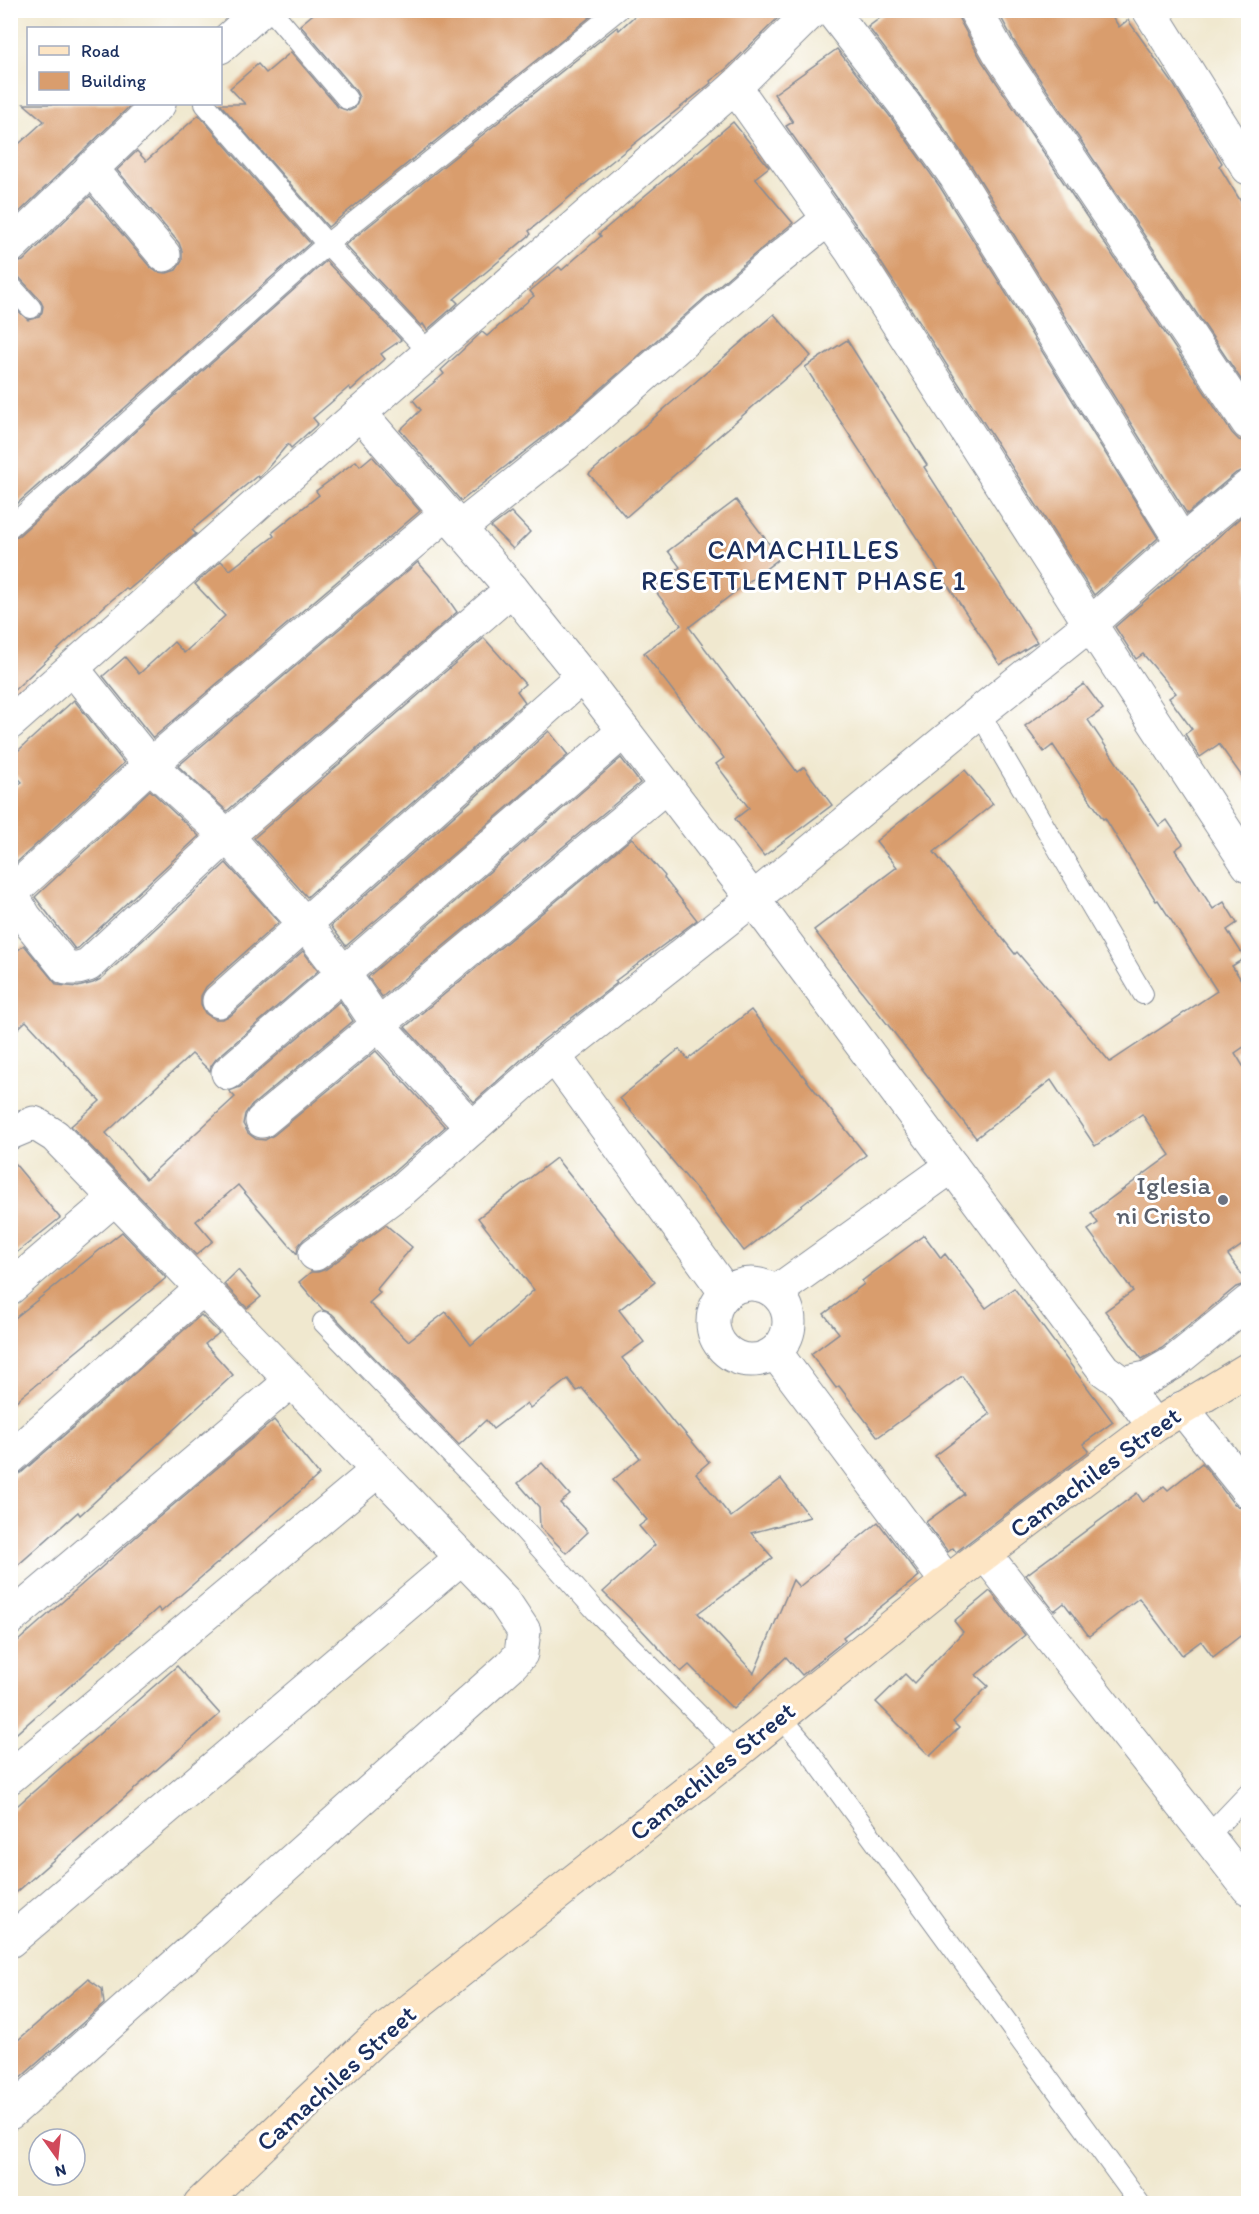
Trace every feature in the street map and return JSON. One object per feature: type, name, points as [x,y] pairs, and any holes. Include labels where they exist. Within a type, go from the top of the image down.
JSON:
[{"type":"street","points":[[222,45],[261,10]]},
{"type":"street","points":[[12,720],[73,669],[360,413],[735,87],[813,10]]},
{"type":"street","points":[[831,10],[916,120],[956,177],[1182,542]]},
{"type":"street","points":[[975,10],[998,51],[1248,423]]},
{"type":"street","points":[[1149,10],[1248,168]]},
{"type":"street","points":[[735,87],[852,252],[1090,624],[1248,865]]},
{"type":"street","points":[[10,247],[158,105]]},
{"type":"street","points":[[91,168],[164,255]]},
{"type":"street","points":[[512,589],[227,836],[88,964],[78,968],[66,968],[14,908],[150,765],[453,521],[575,436],[767,268],[828,219]]},
{"type":"street","points":[[360,413],[512,589],[582,676],[753,899],[1104,1370],[1122,1383],[1154,1426]]},
{"type":"street","points":[[315,1254],[402,1190],[554,1056],[753,899],[1090,624],[1248,487]]},
{"type":"street","points":[[73,669],[150,765],[227,836],[305,924],[344,974],[379,1026],[472,1128]]},
{"type":"street","points":[[219,1001],[582,676]]},
{"type":"street","points":[[228,1073],[624,731]]},
{"type":"street","points":[[262,1121],[666,786]]},
{"type":"street","points":[[554,1056],[726,1293]]},
{"type":"street","points":[[10,1133],[34,1123],[55,1136],[504,1601],[524,1631],[520,1654],[510,1666],[10,2113]]},
{"type":"street","points":[[776,1292],[952,1166]]},
{"type":"street","points":[[10,1288],[115,1198]]},
{"type":"street","points":[[750,1283],[763,1285],[776,1292],[783,1300],[790,1322],[788,1333],[776,1352],[764,1358],[751,1360],[738,1358],[726,1352],[713,1329],[713,1316],[717,1303],[737,1286],[750,1283]]},
{"type":"street","points":[[11,1455],[202,1289]]},
{"type":"street","points":[[1122,1383],[1147,1378],[1173,1363],[1248,1302]]},
{"type":"street","points":[[776,1352],[946,1582]]},
{"type":"street","name":"Camachiles Street","points":[[200,2204],[375,2038],[736,1753],[946,1582],[1154,1426],[1248,1369]]},
{"type":"street","points":[[10,1619],[291,1381]]},
{"type":"street","points":[[1182,1408],[1248,1491]]},
{"type":"street","points":[[10,1777],[377,1471]]},
{"type":"street","points":[[985,1554],[1248,1888]]},
{"type":"street","points":[[10,1941],[461,1558]]},
{"type":"lane","points":[[271,10],[347,99]]},
{"type":"lane","points":[[10,527],[327,244],[618,10]]},
{"type":"lane","points":[[206,105],[327,244],[430,353]]},
{"type":"lane","points":[[10,285],[31,308]]},
{"type":"lane","points":[[980,712],[1001,752],[1143,994]]},
{"type":"lane","points":[[323,1322],[523,1529],[596,1611],[736,1753]]},
{"type":"lane","points":[[780,1716],[803,1743],[1140,2204]]},
{"type":"lane","points":[[1207,1837],[1248,1794]]},
{"type":"building","points":[[318,10],[593,10],[595,13],[328,227],[221,105],[245,104],[230,88],[258,64],[266,73],[291,52],[338,107],[349,111],[355,108],[359,97],[356,91],[300,25]]},
{"type":"building","points":[[641,10],[786,10],[726,69],[710,81],[711,83],[529,231],[531,234],[454,299],[458,303],[427,330],[423,324],[421,326],[345,245],[617,27],[619,30]]},
{"type":"building","points":[[891,10],[956,10],[982,61],[1232,433],[1239,440],[1248,442],[1248,469],[1236,473],[1187,514],[972,167],[868,27]]},
{"type":"building","points":[[997,10],[1108,10],[1119,27],[1128,20],[1174,85],[1222,163],[1219,166],[1248,213],[1248,390],[1014,41]]},
{"type":"building","points":[[837,49],[889,115],[940,187],[1158,538],[1094,595],[868,242],[786,126],[793,122],[774,94]]},
{"type":"building","points":[[24,104],[131,105],[10,221],[10,152],[44,121]]},
{"type":"building","points":[[199,115],[310,243],[10,510],[10,303],[28,320],[39,317],[43,306],[19,277],[10,273],[10,265],[23,261],[90,196],[150,267],[157,272],[167,273],[176,270],[182,261],[179,243],[117,170],[137,151],[146,161]]},
{"type":"building","points":[[733,122],[769,167],[755,178],[793,223],[563,422],[461,501],[400,430],[421,410],[413,400],[444,374],[441,370],[482,332],[487,336],[534,296],[530,291],[559,267],[562,270],[601,236],[599,234]]},
{"type":"building","points":[[326,261],[401,340],[381,354],[385,359],[351,390],[349,387],[313,418],[318,424],[291,448],[288,444],[259,478],[257,476],[192,530],[196,534],[128,590],[126,588],[107,604],[10,694],[10,539],[18,536]]},
{"type":"building","points":[[774,314],[811,356],[626,517],[589,474]]},
{"type":"building","points":[[847,340],[927,465],[924,467],[1037,642],[1000,665],[805,367]]},
{"type":"building","points":[[372,456],[420,511],[153,738],[103,676],[125,657],[139,674],[174,642],[184,653],[225,616],[195,584],[221,561],[230,570],[274,536],[272,533],[319,495],[316,491],[356,461],[360,466]]},
{"type":"building","points":[[736,500],[780,558],[689,627],[797,772],[804,767],[832,805],[764,856],[735,819],[749,808],[716,764],[724,758],[644,653],[681,625],[653,588],[680,567],[668,551]]},
{"type":"building","points":[[1248,511],[1248,785],[1219,744],[1200,757],[1185,734],[1192,729],[1169,698],[1176,693],[1143,654],[1136,659],[1115,627]]},
{"type":"building","points":[[511,512],[530,532],[513,549],[491,527]]},
{"type":"building","points":[[418,562],[457,612],[227,811],[178,766]]},
{"type":"building","points":[[484,638],[525,684],[517,691],[525,702],[307,897],[254,838]]},
{"type":"building","points":[[1084,684],[1103,709],[1088,720],[1159,826],[1167,820],[1183,844],[1175,850],[1213,909],[1224,902],[1237,923],[1227,930],[1245,958],[1232,966],[1248,990],[1248,1044],[1235,1053],[1248,1074],[1248,1241],[1228,1255],[1248,1283],[1236,1287],[1162,1348],[1142,1359],[1105,1311],[1133,1291],[1088,1230],[1098,1223],[1091,1213],[1170,1155],[1142,1114],[1095,1146],[1051,1080],[976,1138],[814,930],[897,867],[876,841],[965,770],[993,804],[934,852],[1015,954],[1017,952],[1110,1062],[1217,991],[1158,900],[1156,901],[1105,818],[1103,819],[1053,745],[1044,752],[1025,726]]},
{"type":"building","points":[[74,700],[124,763],[15,864],[10,860],[10,792],[22,782],[10,770],[10,758]]},
{"type":"building","points":[[549,731],[568,755],[346,946],[331,926]]},
{"type":"building","points":[[621,758],[640,783],[382,997],[368,977]]},
{"type":"building","points":[[150,790],[199,836],[75,949],[35,897]]},
{"type":"building","points":[[632,838],[665,876],[664,878],[697,920],[615,981],[617,983],[542,1041],[474,1102],[405,1027]]},
{"type":"building","points":[[226,863],[279,922],[206,987],[201,996],[201,1004],[205,1013],[214,1019],[222,1019],[231,1015],[303,951],[318,971],[216,1059],[210,1071],[192,1054],[106,1133],[146,1179],[235,1097],[229,1091],[240,1087],[340,1001],[353,1021],[250,1107],[245,1114],[243,1124],[248,1133],[256,1139],[265,1140],[274,1135],[376,1051],[445,1127],[390,1175],[304,1239],[298,1246],[297,1254],[238,1185],[196,1221],[213,1241],[196,1255],[71,1126],[100,1101],[26,1021],[10,1036],[10,957],[24,945],[57,985],[78,987],[93,983],[101,979]]},
{"type":"building","points":[[751,1010],[866,1155],[744,1251],[702,1196],[620,1098],[679,1049],[688,1059]]},
{"type":"building","points":[[10,1158],[60,1218],[10,1258]]},
{"type":"building","points":[[556,1158],[655,1282],[619,1310],[644,1342],[622,1358],[677,1427],[679,1426],[709,1462],[696,1473],[731,1517],[781,1479],[810,1517],[751,1533],[773,1558],[698,1613],[754,1673],[793,1580],[799,1587],[878,1522],[919,1576],[843,1637],[845,1640],[802,1675],[786,1657],[733,1709],[689,1665],[681,1672],[603,1592],[655,1545],[639,1526],[647,1520],[613,1480],[640,1458],[582,1388],[577,1391],[568,1379],[530,1408],[527,1403],[493,1429],[486,1420],[459,1445],[332,1314],[323,1310],[299,1282],[311,1272],[326,1269],[386,1225],[412,1247],[377,1289],[380,1293],[369,1303],[408,1341],[446,1312],[471,1345],[534,1290],[478,1218]]},
{"type":"building","points":[[122,1232],[166,1278],[10,1406],[10,1322]]},
{"type":"building","points":[[924,1235],[941,1258],[945,1254],[986,1308],[1014,1288],[1113,1422],[1083,1444],[1089,1451],[956,1552],[953,1548],[948,1552],[926,1522],[964,1494],[935,1456],[990,1414],[962,1376],[878,1437],[839,1386],[836,1388],[811,1354],[839,1333],[824,1314],[864,1284],[862,1281]]},
{"type":"building","points":[[238,1270],[261,1297],[247,1308],[224,1284]]},
{"type":"building","points":[[201,1315],[219,1333],[205,1344],[233,1375],[80,1515],[78,1512],[10,1572],[10,1478],[22,1472]]},
{"type":"building","points":[[274,1420],[319,1475],[161,1612],[158,1608],[10,1739],[10,1648],[146,1528]]},
{"type":"building","points":[[542,1463],[570,1495],[560,1503],[588,1532],[566,1553],[540,1527],[539,1507],[518,1483]]},
{"type":"building","points":[[1202,1463],[1233,1503],[1248,1509],[1248,1630],[1213,1657],[1201,1641],[1182,1655],[1139,1598],[1089,1636],[1064,1603],[1054,1611],[1026,1575],[1137,1493],[1143,1502],[1164,1486],[1168,1490]]},
{"type":"building","points":[[990,1591],[1025,1635],[976,1675],[988,1686],[953,1722],[959,1728],[930,1756],[876,1702],[905,1674],[914,1683],[963,1632],[954,1621]]},
{"type":"building","points":[[177,1666],[220,1714],[10,1898],[10,1812]]},
{"type":"building","points":[[88,1979],[102,1989],[104,2004],[10,2087],[10,2047]]},
{"type":"place","name":"Iglesia ni Cristo","points":[[1223,1200]]},
{"type":"district","name":"CAMACHILLES RESETTLEMENT PHASE 1","points":[[804,566]]}]
